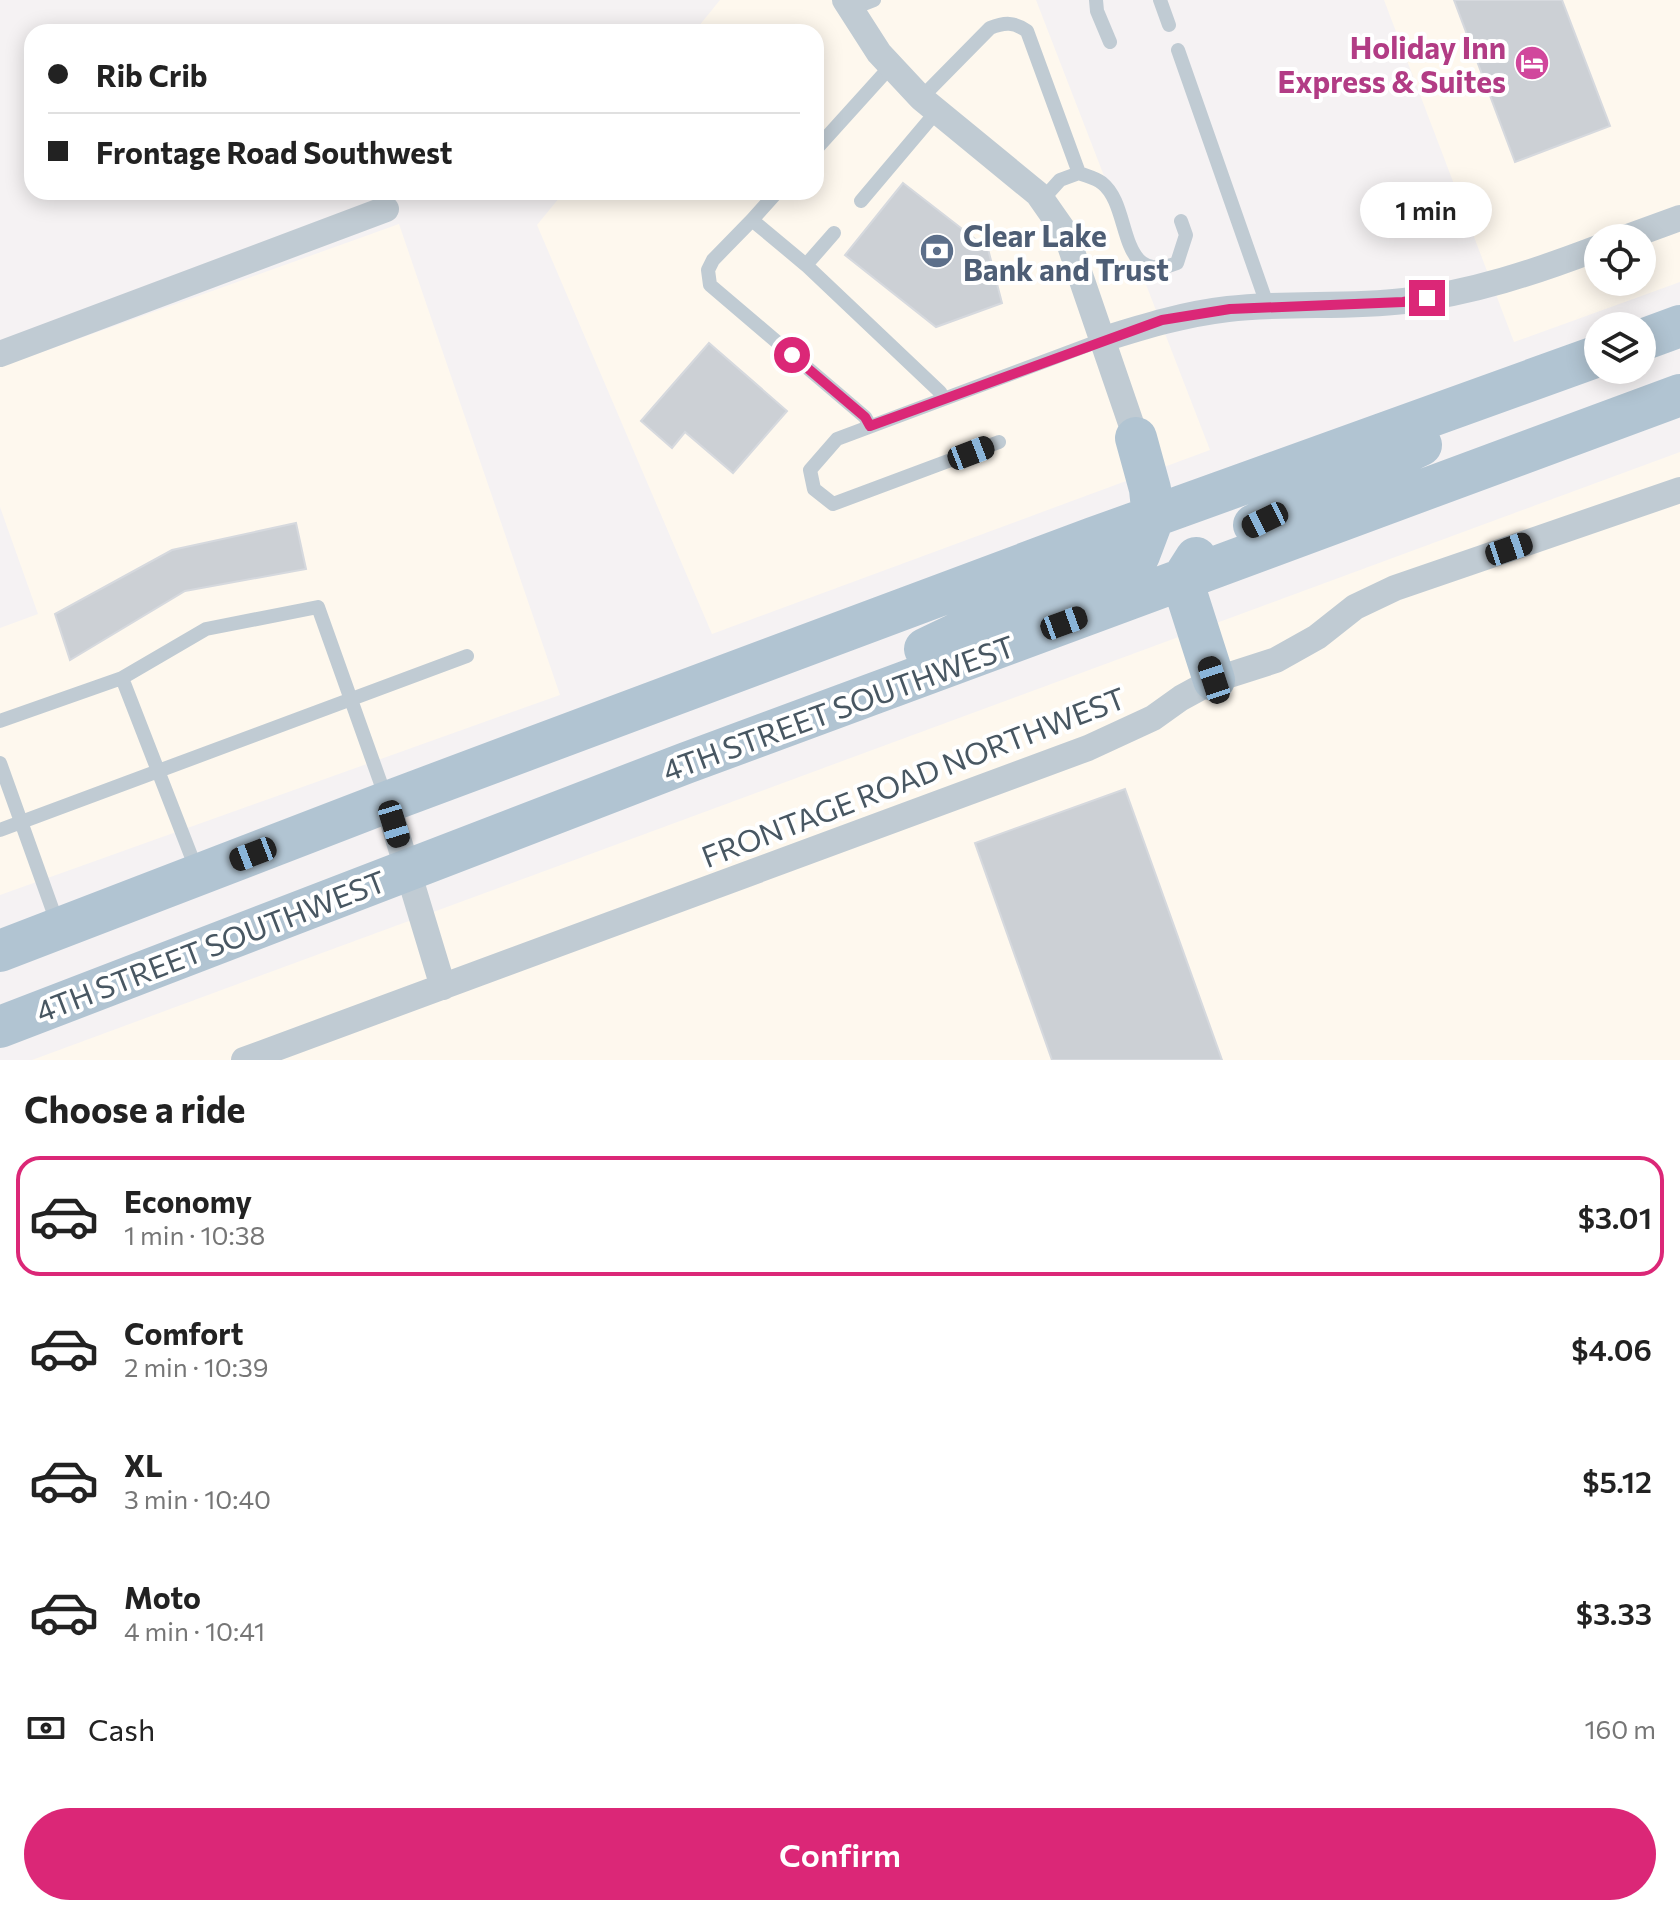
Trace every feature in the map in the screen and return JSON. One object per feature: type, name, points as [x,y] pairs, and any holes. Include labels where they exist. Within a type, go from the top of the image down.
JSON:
[{"type":"main road","points":[[1656,335],[1680,326]]},
{"type":"main road","points":[[0,951],[387,802],[1093,538],[1584,362]]},
{"type":"main road","points":[[1214,680],[1182,580],[1196,559],[1211,546],[1584,364]]},
{"type":"main road","name":"4TH STREET SOUTHWEST","points":[[0,1027],[686,763],[1680,395]]},
{"type":"main road","points":[[686,763],[992,617],[1112,572],[1139,555],[1153,518],[1150,489],[1136,438]]},
{"type":"main road","points":[[1093,538],[1119,497],[1136,438]]},
{"type":"street","points":[[856,3],[879,53],[929,105],[1038,194],[1066,234],[1136,438]]},
{"type":"street","points":[[0,354],[386,209]]},
{"type":"street","points":[[1656,227],[1680,218]]},
{"type":"street","points":[[1104,339],[1162,320],[1230,309],[1403,302],[1474,290],[1584,253]]},
{"type":"street","name":"FRONTAGE ROAD NORTHWEST","points":[[244,1060],[1088,748],[1153,718],[1214,680],[1276,660],[1317,637],[1355,607],[1395,588],[1680,490]]},
{"type":"street","points":[[387,802],[443,987]]},
{"type":"lane","points":[[1096,0],[1097,11],[1110,42]]},
{"type":"lane","points":[[1160,0],[1169,25]]},
{"type":"lane","points":[[861,201],[929,105],[990,28],[1000,24],[1015,23],[1027,31],[1079,173]]},
{"type":"lane","points":[[1178,50],[1268,307]]},
{"type":"lane","points":[[824,140],[891,66]]},
{"type":"lane","points":[[1042,200],[1060,180],[1079,173],[1103,184],[1113,200],[1135,258],[1148,267],[1166,267],[1177,263],[1186,235],[1181,221]]},
{"type":"lane","points":[[770,200],[713,260],[708,270],[710,285],[865,417],[870,426]]},
{"type":"lane","points":[[752,220],[806,265],[943,398]]},
{"type":"lane","points":[[806,265],[834,233]]},
{"type":"lane","points":[[999,442],[833,504],[814,489],[810,470],[837,439],[1104,339]]},
{"type":"lane","points":[[0,721],[122,678],[206,629],[318,607],[387,802]]},
{"type":"lane","points":[[0,830],[467,656]]},
{"type":"lane","points":[[122,678],[199,875]]},
{"type":"lane","points":[[0,763],[59,929]]},
{"type":"shaded area","points":[[720,0],[1036,0],[1210,450],[712,634],[537,225],[557,200],[824,200],[824,24],[700,24]]},
{"type":"shaded area","points":[[1384,0],[1680,0],[1680,282],[1656,291],[1656,224],[1584,224],[1584,296],[1641,296],[1597,312],[1584,312],[1584,317],[1514,342]]},
{"type":"shaded area","points":[[399,224],[560,695],[0,895],[0,628],[38,614],[0,507],[0,367]]},
{"type":"shaded area","points":[[1680,452],[1680,1060],[32,1060]]},
{"type":"building","name":"Holiday Inn Express & Suites","points":[[1454,0],[1562,0],[1610,126],[1515,162]]},
{"type":"building","points":[[903,183],[988,249],[1002,303],[936,327],[845,255]]},
{"type":"building","points":[[709,343],[787,411],[733,473],[685,432],[672,448],[641,421]]},
{"type":"building","points":[[296,523],[306,569],[185,591],[70,660],[55,614],[172,550]]},
{"type":"building","points":[[1125,789],[1222,1060],[1052,1060],[975,843]]},
{"type":"place","name":"Holiday Inn Express & Suites","points":[[1532,63]]},
{"type":"place","name":"Clear Lake Bank and Trust","points":[[937,251]]},
{"type":"route","points":[[792,355],[865,417],[870,426],[1162,320],[1230,309],[1403,302],[1427,298]]}]
